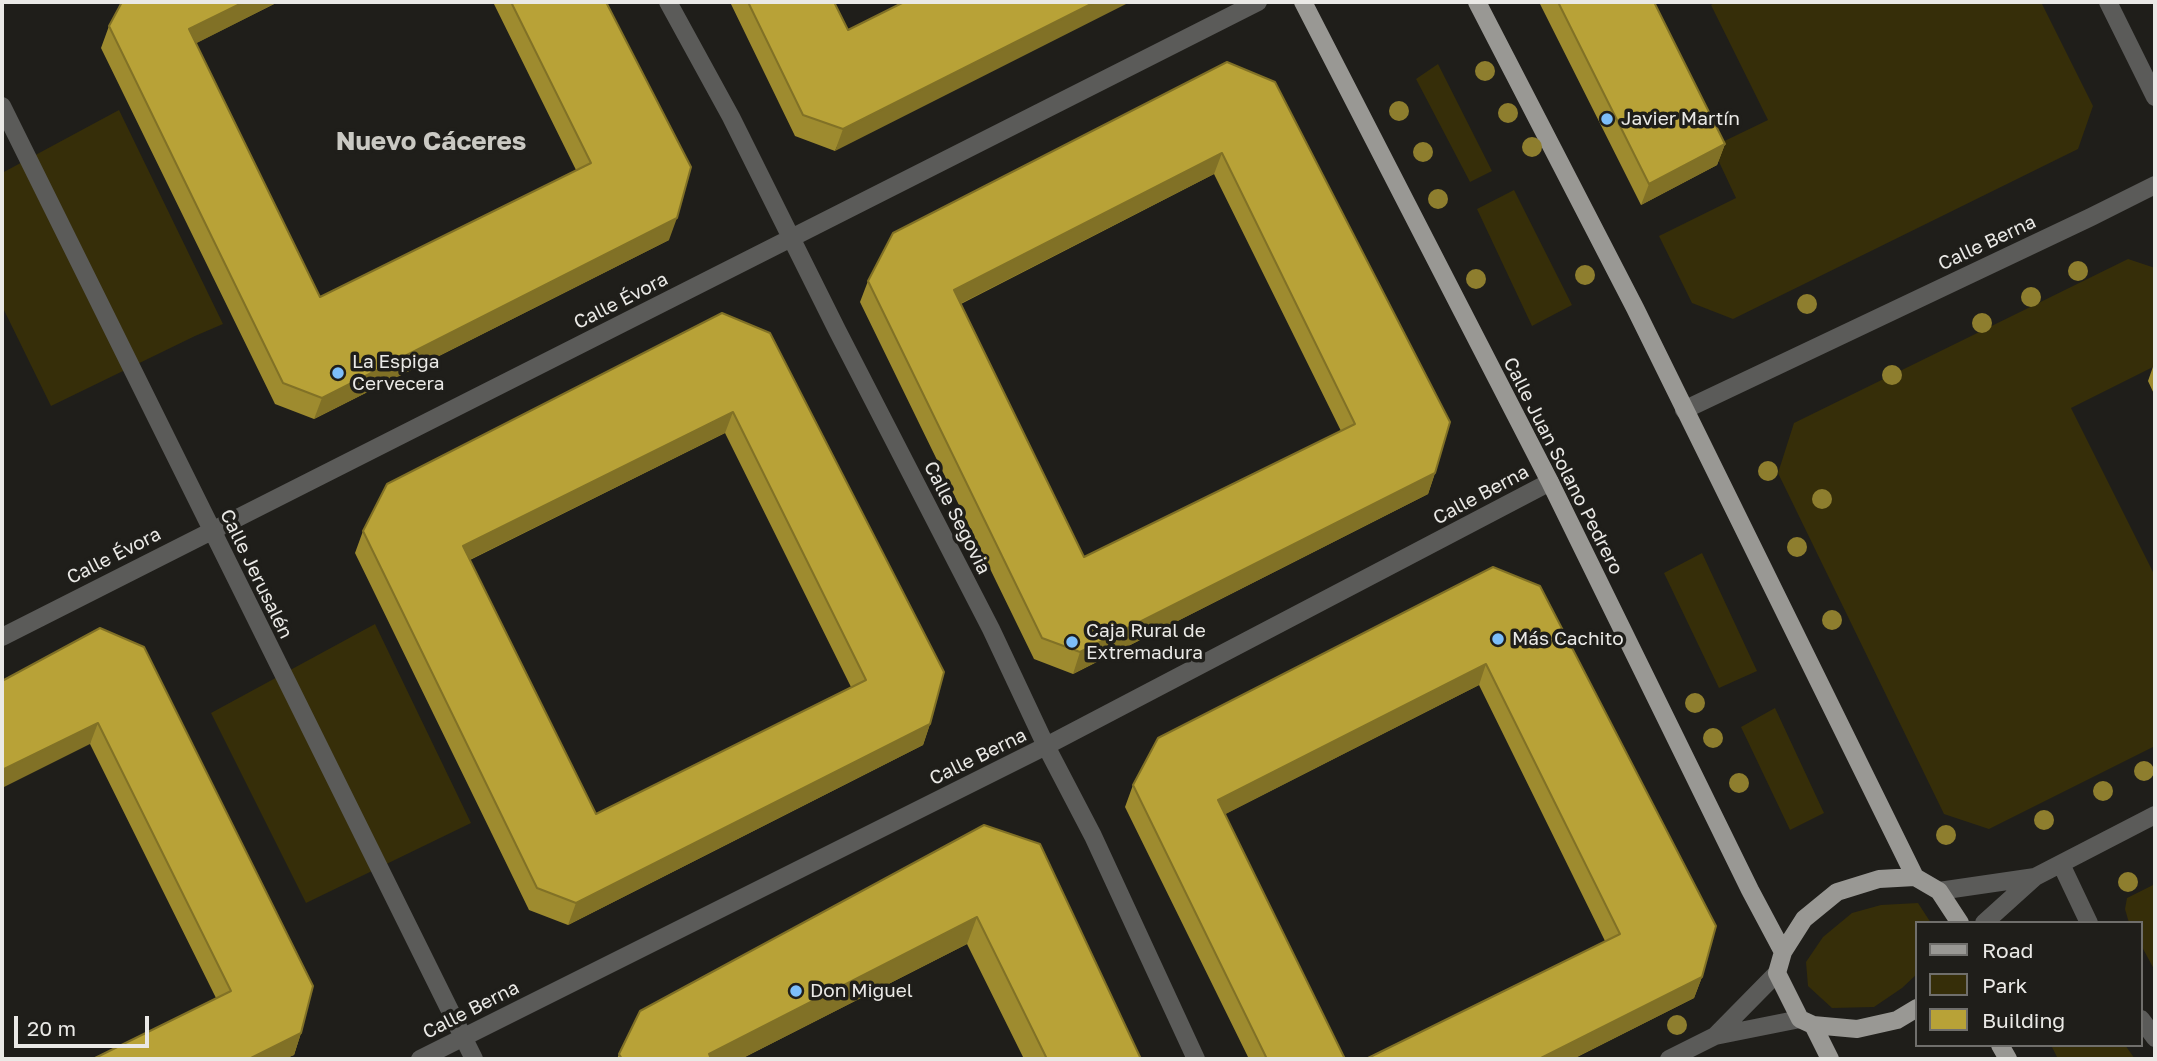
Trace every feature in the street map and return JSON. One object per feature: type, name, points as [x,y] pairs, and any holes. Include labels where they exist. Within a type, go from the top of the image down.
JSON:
[{"type":"main road","name":"Calle Juan Solano Pedrero","points":[[1303,2],[1550,482],[1783,952]]},
{"type":"main road","points":[[1477,2],[1634,308],[1915,877],[1939,891],[1959,921]]},
{"type":"main road","points":[[1830,1059],[1777,973],[1783,952],[1804,919],[1837,892],[1879,879],[1915,877]]},
{"type":"main road","points":[[1807,1022],[1857,1030],[1897,1020],[1916,1009]]},
{"type":"street","name":"Calle Segovia","points":[[668,2],[731,117],[991,629],[1046,747],[1093,836],[1196,1059]]},
{"type":"street","name":"Calle Évora","points":[[2,637],[1258,2]]},
{"type":"street","points":[[2108,2],[2155,97]]},
{"type":"street","name":"Calle Jerusalén","points":[[2,106],[474,1059]]},
{"type":"street","name":"Calle Berna","points":[[1684,410],[2091,218],[2155,185]]},
{"type":"street","name":"Calle Berna","points":[[420,1059],[1046,747],[1550,482]]},
{"type":"street","points":[[1986,921],[2035,877],[2155,815]]},
{"type":"street","points":[[2061,864],[2088,921]]},
{"type":"street","points":[[1939,891],[2035,877]]},
{"type":"street","points":[[1715,1036],[1777,973]]},
{"type":"street","points":[[1669,1059],[1715,1036],[1807,1022]]},
{"type":"street","points":[[2143,1022],[2155,1038]]},
{"type":"green space","points":[[1716,2],[2041,2],[2093,106],[2078,149],[1733,319],[1692,303],[1659,236],[1736,198],[1712,147],[1768,120],[1711,5]]},
{"type":"green space","points":[[1438,64],[1492,171],[1470,182],[1416,79]]},
{"type":"green space","points":[[119,110],[223,324],[51,406],[2,306],[2,173]]},
{"type":"green space","points":[[1514,190],[1572,305],[1532,326],[1477,209]]},
{"type":"green space","points":[[2128,259],[2155,268],[2155,366],[2071,408],[2155,576],[2155,746],[1989,829],[1944,814],[1778,473],[1794,423]]},
{"type":"green space","points":[[1702,553],[1757,671],[1719,688],[1664,573]]},
{"type":"green space","points":[[375,624],[471,823],[306,903],[211,713]]},
{"type":"green space","points":[[1775,708],[1824,813],[1790,830],[1741,727]]},
{"type":"green space","points":[[2155,884],[2155,971],[2143,949],[2143,921],[2128,921],[2125,909],[2127,898]]},
{"type":"green space","points":[[1918,903],[1930,921],[1916,921],[1916,975],[1874,1007],[1832,1008],[1808,986],[1806,962],[1823,937],[1852,913],[1881,905]]},
{"type":"green space","points":[[2052,1047],[2126,1047],[2135,1059],[2058,1059]]},
{"type":"building","points":[[122,2],[244,2],[189,29],[320,297],[591,163],[511,2],[606,2],[691,167],[677,218],[322,398],[283,383],[109,26]]},
{"type":"building","points":[[748,2],[834,2],[848,30],[904,2],[1095,2],[843,129],[803,115]]},
{"type":"building","points":[[1558,2],[1654,2],[1725,144],[1649,184]]},
{"type":"building","points":[[1227,62],[1275,82],[1450,422],[1435,473],[1080,652],[1042,638],[868,281],[893,233]],"holes":[[[1222,153],[1355,424],[1084,557],[954,290]]]},
{"type":"building","points":[[722,313],[770,333],[944,672],[930,724],[576,903],[537,888],[363,531],[387,484]],"holes":[[[733,412],[866,680],[596,814],[463,546]]]},
{"type":"building","points":[[1493,567],[1540,586],[1716,926],[1702,977],[1539,1059],[1366,1059],[1620,934],[1486,664],[1218,800],[1345,1059],[1267,1059],[1133,785],[1158,738]]},
{"type":"building","points":[[100,628],[144,647],[313,986],[301,1033],[249,1059],[93,1059],[231,991],[98,723],[2,770],[2,681]]},
{"type":"building","name":"Don Miguel","points":[[984,825],[1040,844],[1141,1059],[1047,1059],[977,917],[709,1054],[711,1059],[622,1059],[619,1054],[640,1011]]},
{"type":"place","name":"Javier Martín","points":[[1607,119]]},
{"type":"place","name":"La Espiga Cervecera","points":[[338,373]]},
{"type":"place","name":"Más Cachito","points":[[1498,639]]},
{"type":"place","name":"Caja Rural de Extremadura","points":[[1072,642]]},
{"type":"place","name":"Don Miguel","points":[[796,991]]},
{"type":"district","name":"Nuevo Cáceres","points":[[431,142]]}]
